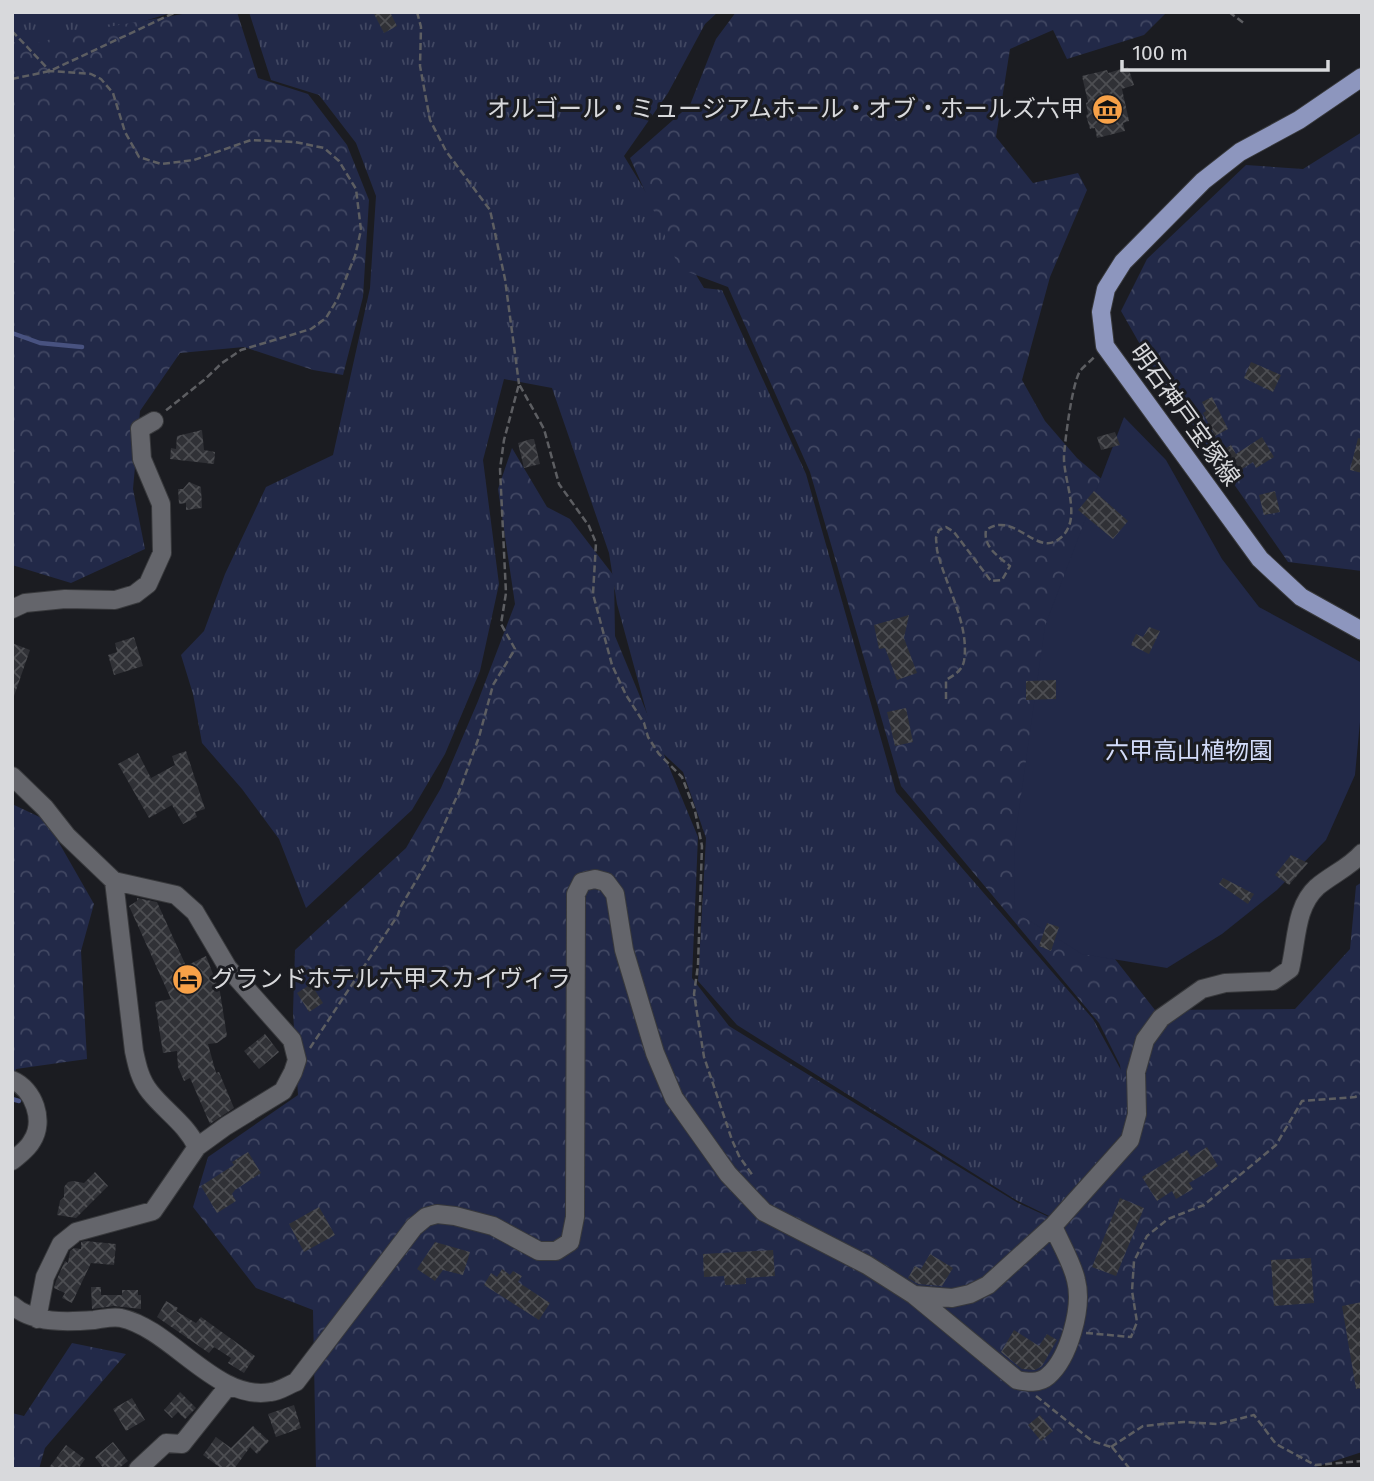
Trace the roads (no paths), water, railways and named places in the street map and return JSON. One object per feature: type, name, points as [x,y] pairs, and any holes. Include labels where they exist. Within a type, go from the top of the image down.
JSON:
[{"type":"main road","name":"明石神戸宝塚線","points":[[1362,77],[1298,120],[1240,152],[1203,181],[1123,262],[1106,289],[1101,312],[1105,346],[1260,559],[1301,597],[1362,631]]},
{"type":"street","points":[[12,609],[24,603],[51,600],[116,600],[135,594],[148,584],[162,553],[161,504],[142,459],[140,429],[154,421]]},
{"type":"street","points":[[12,776],[45,808],[67,836],[114,881],[176,895],[195,912],[228,968],[292,1041],[297,1060],[282,1091],[197,1147],[153,1211],[76,1232],[61,1244],[46,1277],[37,1319]]},
{"type":"street","points":[[914,1295],[952,1298],[970,1294],[988,1285],[1053,1226],[1130,1140],[1137,1114],[1136,1072],[1145,1040],[1161,1018],[1202,989],[1225,983],[1273,981],[1290,969],[1300,911],[1308,896],[1362,853]]},
{"type":"street","points":[[12,1305],[37,1319],[74,1322],[119,1317],[146,1328],[229,1385],[248,1393],[272,1392],[296,1382],[414,1227],[426,1217],[437,1214],[455,1216],[493,1226],[539,1251],[556,1251],[570,1242],[575,1217],[576,894],[582,882],[595,879],[606,882],[615,894],[624,950],[655,1053],[674,1098],[728,1174],[764,1212],[867,1265],[914,1295],[1017,1380],[1032,1383],[1047,1377],[1062,1356],[1073,1332],[1077,1305],[1077,1281],[1053,1226]]},
{"type":"street","points":[[114,881],[134,1051],[139,1072],[148,1090],[191,1134],[197,1147]]},
{"type":"street","points":[[12,1080],[29,1094],[36,1107],[38,1127],[32,1143],[12,1161]]},
{"type":"street","points":[[138,1469],[166,1443],[182,1444],[229,1385]]},
{"type":"waterway","points":[[12,333],[40,343],[82,347]]},
{"type":"waterway","points":[[12,1099],[19,1101]]},
{"type":"place","name":"オルゴール・ミュージアムホール・オブ・ホールズ六甲","points":[[1107,109]]},
{"type":"place","name":"グランドホテル六甲スカイヴィラ","points":[[188,979]]},
{"type":"park label","name":"六甲高山植物園","points":[[1189,751]]}]
